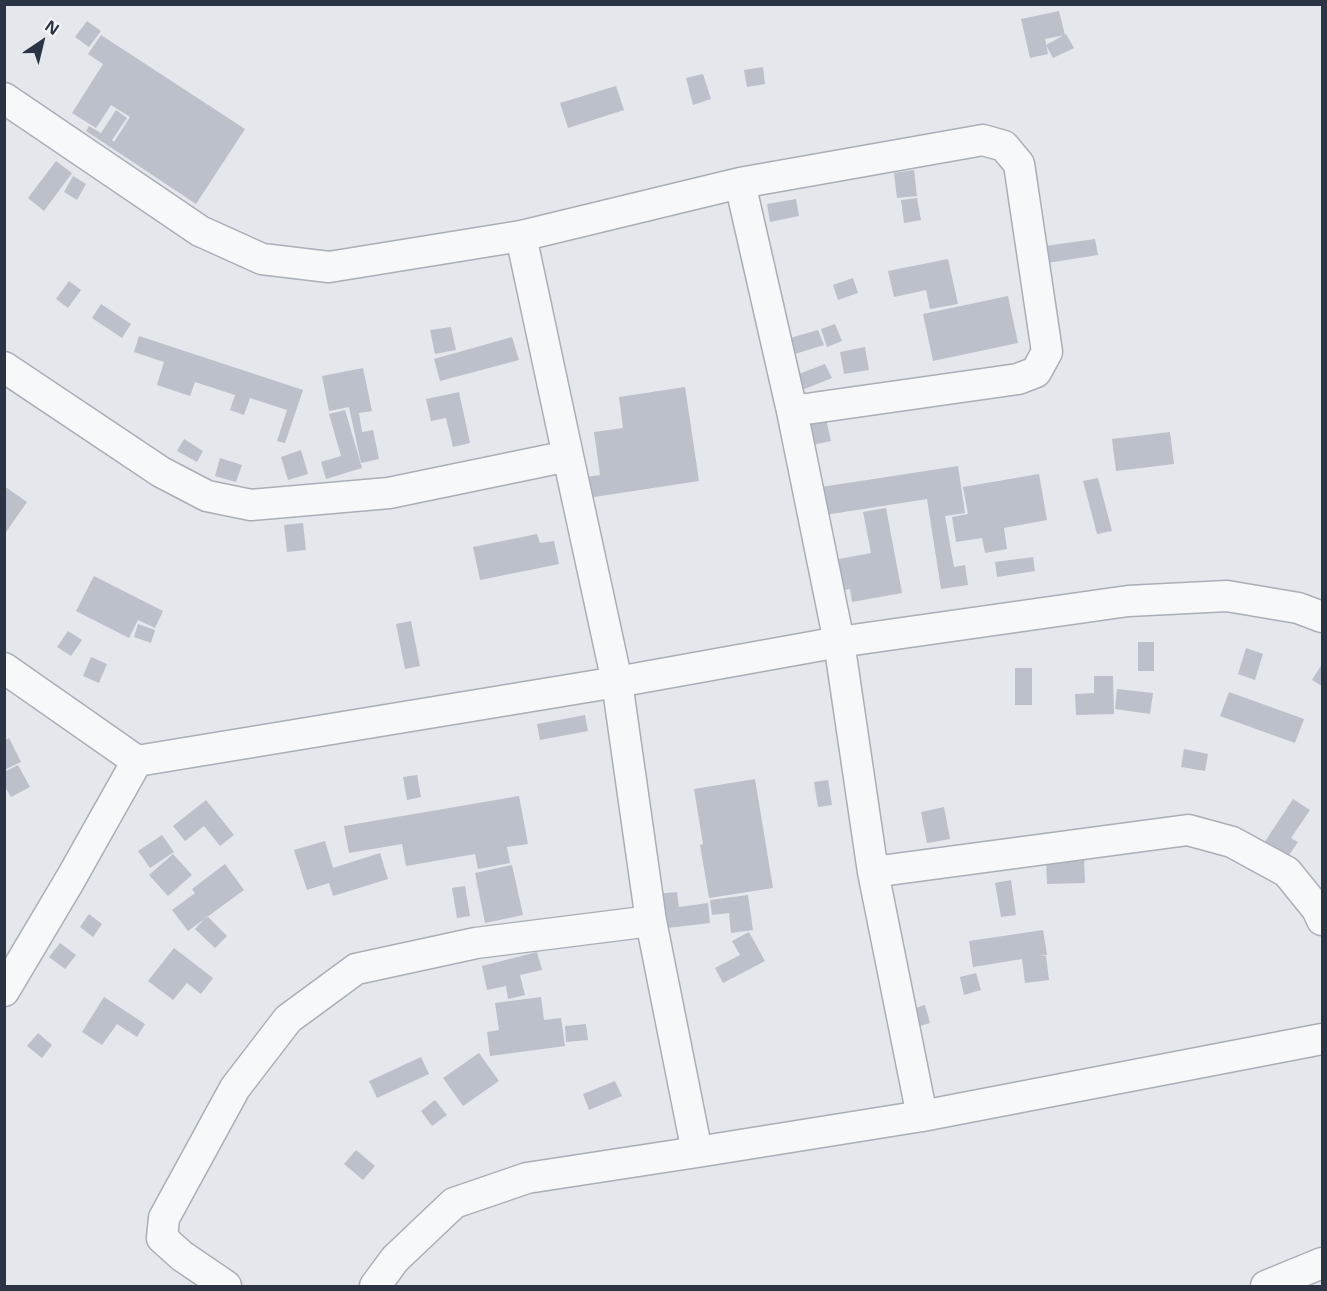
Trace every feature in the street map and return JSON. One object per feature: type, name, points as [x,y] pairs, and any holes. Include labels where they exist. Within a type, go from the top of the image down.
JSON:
[{"type":"street","points":[[4,98],[200,231],[262,259],[329,267],[521,236],[740,183],[983,140],[1004,146],[1018,164],[1047,352],[1036,372],[1018,379],[792,411]]},
{"type":"street","points":[[740,183],[792,411],[839,642],[873,872],[922,1116]]},
{"type":"street","points":[[521,236],[617,682],[651,921],[698,1152]]},
{"type":"street","points":[[4,367],[161,472],[207,496],[251,505],[389,493],[568,456]]},
{"type":"street","points":[[4,668],[137,760],[617,682],[839,642],[1128,601],[1227,596],[1298,608],[1323,617]]},
{"type":"street","points":[[4,991],[70,880],[137,760]]},
{"type":"street","points":[[873,872],[1188,830],[1232,842],[1287,872],[1323,920]]},
{"type":"street","points":[[226,1287],[182,1256],[162,1238],[164,1218],[235,1088],[288,1020],[356,969],[476,943],[651,921]]},
{"type":"street","points":[[375,1287],[395,1259],[454,1203],[527,1178],[922,1116],[1323,1039]]},
{"type":"street","points":[[1266,1287],[1323,1263]]},
{"type":"building","points":[[1059,11],[1065,35],[1045,39],[1048,54],[1030,58],[1021,19]]},
{"type":"building","points":[[87,21],[101,31],[89,47],[75,37]]},
{"type":"building","points":[[1066,34],[1074,48],[1053,58],[1046,45]]},
{"type":"building","points":[[101,35],[245,129],[196,204],[86,131],[89,126],[101,133],[116,110],[127,118],[112,140],[114,142],[130,117],[111,105],[96,128],[72,113],[103,64],[88,54]]},
{"type":"building","points":[[763,67],[765,84],[747,87],[744,70]]},
{"type":"building","points":[[703,74],[711,99],[693,105],[686,78]]},
{"type":"building","points":[[616,86],[624,110],[568,128],[560,103]]},
{"type":"building","points":[[56,161],[72,173],[44,211],[28,198]]},
{"type":"building","points":[[914,170],[917,196],[897,198],[894,173]]},
{"type":"building","points":[[73,176],[86,184],[77,200],[64,192]]},
{"type":"building","points":[[917,198],[921,220],[904,223],[901,200]]},
{"type":"building","points":[[796,199],[799,216],[770,222],[767,204]]},
{"type":"building","points":[[1095,239],[1098,255],[1041,264],[1038,247]]},
{"type":"building","points":[[948,259],[958,304],[930,309],[926,290],[894,297],[888,271]]},
{"type":"building","points":[[853,278],[858,293],[838,300],[833,285]]},
{"type":"building","points":[[69,281],[81,290],[68,308],[56,299]]},
{"type":"building","points":[[1008,296],[1018,343],[933,361],[923,314]]},
{"type":"building","points":[[101,304],[131,324],[122,338],[92,318]]},
{"type":"building","points":[[835,324],[842,341],[827,347],[821,329]]},
{"type":"building","points":[[451,327],[456,350],[435,354],[430,330]]},
{"type":"building","points":[[818,330],[824,345],[795,354],[790,338]]},
{"type":"building","points":[[139,336],[303,390],[285,443],[277,441],[287,410],[250,398],[244,415],[230,410],[235,395],[195,382],[190,396],[157,385],[164,362],[134,352]]},
{"type":"building","points":[[512,337],[519,360],[440,381],[434,359]]},
{"type":"building","points":[[865,347],[869,370],[844,374],[840,352]]},
{"type":"building","points":[[825,364],[832,378],[802,390],[796,375]]},
{"type":"building","points":[[363,368],[372,411],[359,413],[362,432],[373,430],[379,459],[361,463],[349,407],[329,411],[322,376]]},
{"type":"building","points":[[685,387],[699,481],[581,499],[578,478],[600,475],[594,432],[623,428],[619,397]]},
{"type":"building","points":[[459,392],[470,443],[453,447],[446,418],[431,421],[426,399]]},
{"type":"building","points":[[345,410],[362,468],[326,479],[321,462],[341,456],[329,414]]},
{"type":"building","points":[[826,419],[831,441],[807,446],[802,424]]},
{"type":"building","points":[[1170,432],[1174,464],[1116,471],[1112,439]]},
{"type":"building","points":[[184,439],[203,451],[197,462],[177,451]]},
{"type":"building","points":[[301,450],[308,474],[288,480],[281,457]]},
{"type":"building","points":[[220,458],[242,465],[236,482],[215,476]]},
{"type":"building","points":[[958,466],[965,513],[945,516],[954,567],[965,565],[968,585],[941,589],[927,499],[812,517],[808,489]]},
{"type":"building","points":[[1039,474],[1047,520],[1004,528],[1007,549],[985,553],[982,538],[956,542],[952,517],[968,514],[963,487]]},
{"type":"building","points":[[1098,478],[1112,531],[1097,534],[1083,481]]},
{"type":"building","points":[[4,486],[27,502],[4,535]]},
{"type":"building","points":[[886,508],[902,593],[852,602],[850,589],[829,593],[823,562],[871,553],[863,512]]},
{"type":"building","points":[[303,523],[306,550],[287,552],[284,525]]},
{"type":"building","points":[[537,534],[540,543],[554,541],[559,564],[480,580],[473,547]]},
{"type":"building","points":[[1033,557],[1035,571],[997,577],[995,562]]},
{"type":"building","points":[[94,576],[163,611],[155,628],[138,620],[129,638],[76,611]]},
{"type":"building","points":[[411,621],[420,666],[405,669],[396,624]]},
{"type":"building","points":[[138,624],[155,630],[151,643],[134,637]]},
{"type":"building","points":[[68,631],[82,640],[71,656],[57,647]]},
{"type":"building","points":[[1138,642],[1154,642],[1154,671],[1138,671]]},
{"type":"building","points":[[1246,648],[1263,654],[1255,680],[1238,674]]},
{"type":"building","points":[[91,657],[107,664],[99,683],[83,676]]},
{"type":"building","points":[[1322,664],[1322,686],[1312,680]]},
{"type":"building","points":[[1015,668],[1032,668],[1032,705],[1015,705]]},
{"type":"building","points":[[1094,676],[1113,676],[1114,714],[1076,715],[1075,694],[1094,693]]},
{"type":"building","points":[[1117,689],[1153,693],[1150,714],[1115,709]]},
{"type":"building","points":[[1229,692],[1304,719],[1295,743],[1220,716]]},
{"type":"building","points":[[585,715],[588,731],[540,740],[537,724]]},
{"type":"building","points":[[9,738],[21,762],[4,770],[4,741]]},
{"type":"building","points":[[1184,749],[1208,754],[1205,771],[1181,767]]},
{"type":"building","points":[[18,765],[30,787],[11,797],[4,785],[4,772]]},
{"type":"building","points":[[417,775],[421,797],[407,800],[403,777]]},
{"type":"building","points":[[755,779],[773,888],[709,898],[694,789]]},
{"type":"building","points":[[828,780],[832,805],[818,807],[814,782]]},
{"type":"building","points":[[519,796],[528,844],[507,847],[510,863],[478,869],[475,854],[406,866],[402,844],[349,853],[344,826]]},
{"type":"building","points":[[1293,799],[1310,810],[1291,838],[1298,842],[1287,858],[1264,843]]},
{"type":"building","points":[[206,800],[234,835],[220,846],[204,826],[185,841],[173,826]]},
{"type":"building","points":[[944,807],[950,839],[927,843],[921,812]]},
{"type":"building","points":[[162,835],[174,852],[150,868],[138,851]]},
{"type":"building","points":[[325,841],[333,868],[380,853],[388,879],[333,896],[329,883],[307,890],[294,850]]},
{"type":"building","points":[[173,854],[192,875],[168,896],[149,875]]},
{"type":"building","points":[[1084,857],[1085,883],[1047,884],[1046,858]]},
{"type":"building","points":[[225,864],[244,890],[188,931],[172,910],[195,893],[192,889]]},
{"type":"building","points":[[512,865],[523,915],[485,923],[475,873]]},
{"type":"building","points":[[1011,880],[1016,915],[1001,917],[995,883]]},
{"type":"building","points":[[465,886],[470,916],[457,918],[452,888]]},
{"type":"building","points":[[677,892],[679,907],[708,903],[710,923],[659,929],[655,894]]},
{"type":"building","points":[[748,895],[753,930],[731,933],[729,913],[712,915],[710,900]]},
{"type":"building","points":[[89,914],[102,924],[93,937],[80,927]]},
{"type":"building","points":[[207,916],[227,936],[215,948],[195,929]]},
{"type":"building","points":[[1043,930],[1047,955],[1040,956],[1046,956],[1049,980],[1025,983],[1022,959],[973,967],[969,941]]},
{"type":"building","points":[[749,932],[765,961],[723,983],[715,968],[740,955],[732,941]]},
{"type":"building","points":[[60,943],[76,955],[65,969],[49,957]]},
{"type":"building","points":[[174,948],[213,978],[201,994],[187,983],[173,1000],[148,981]]},
{"type":"building","points":[[537,952],[542,970],[520,975],[525,995],[508,999],[506,986],[487,990],[482,966]]},
{"type":"building","points":[[976,973],[981,990],[964,995],[960,977]]},
{"type":"building","points":[[104,997],[145,1024],[137,1037],[117,1024],[102,1045],[82,1032]]},
{"type":"building","points":[[541,997],[544,1020],[561,1018],[565,1046],[490,1056],[487,1032],[499,1030],[495,1003]]},
{"type":"building","points":[[925,1005],[930,1023],[910,1029],[905,1011]]},
{"type":"building","points":[[586,1024],[588,1040],[566,1042],[565,1026]]},
{"type":"building","points":[[38,1033],[52,1045],[42,1058],[27,1046]]},
{"type":"building","points":[[479,1053],[499,1081],[463,1106],[443,1078]]},
{"type":"building","points":[[421,1057],[429,1074],[377,1098],[369,1081]]},
{"type":"building","points":[[615,1081],[622,1096],[589,1110],[583,1094]]},
{"type":"building","points":[[435,1100],[447,1115],[432,1126],[421,1111]]},
{"type":"building","points":[[356,1150],[375,1166],[363,1180],[344,1164]]}]
